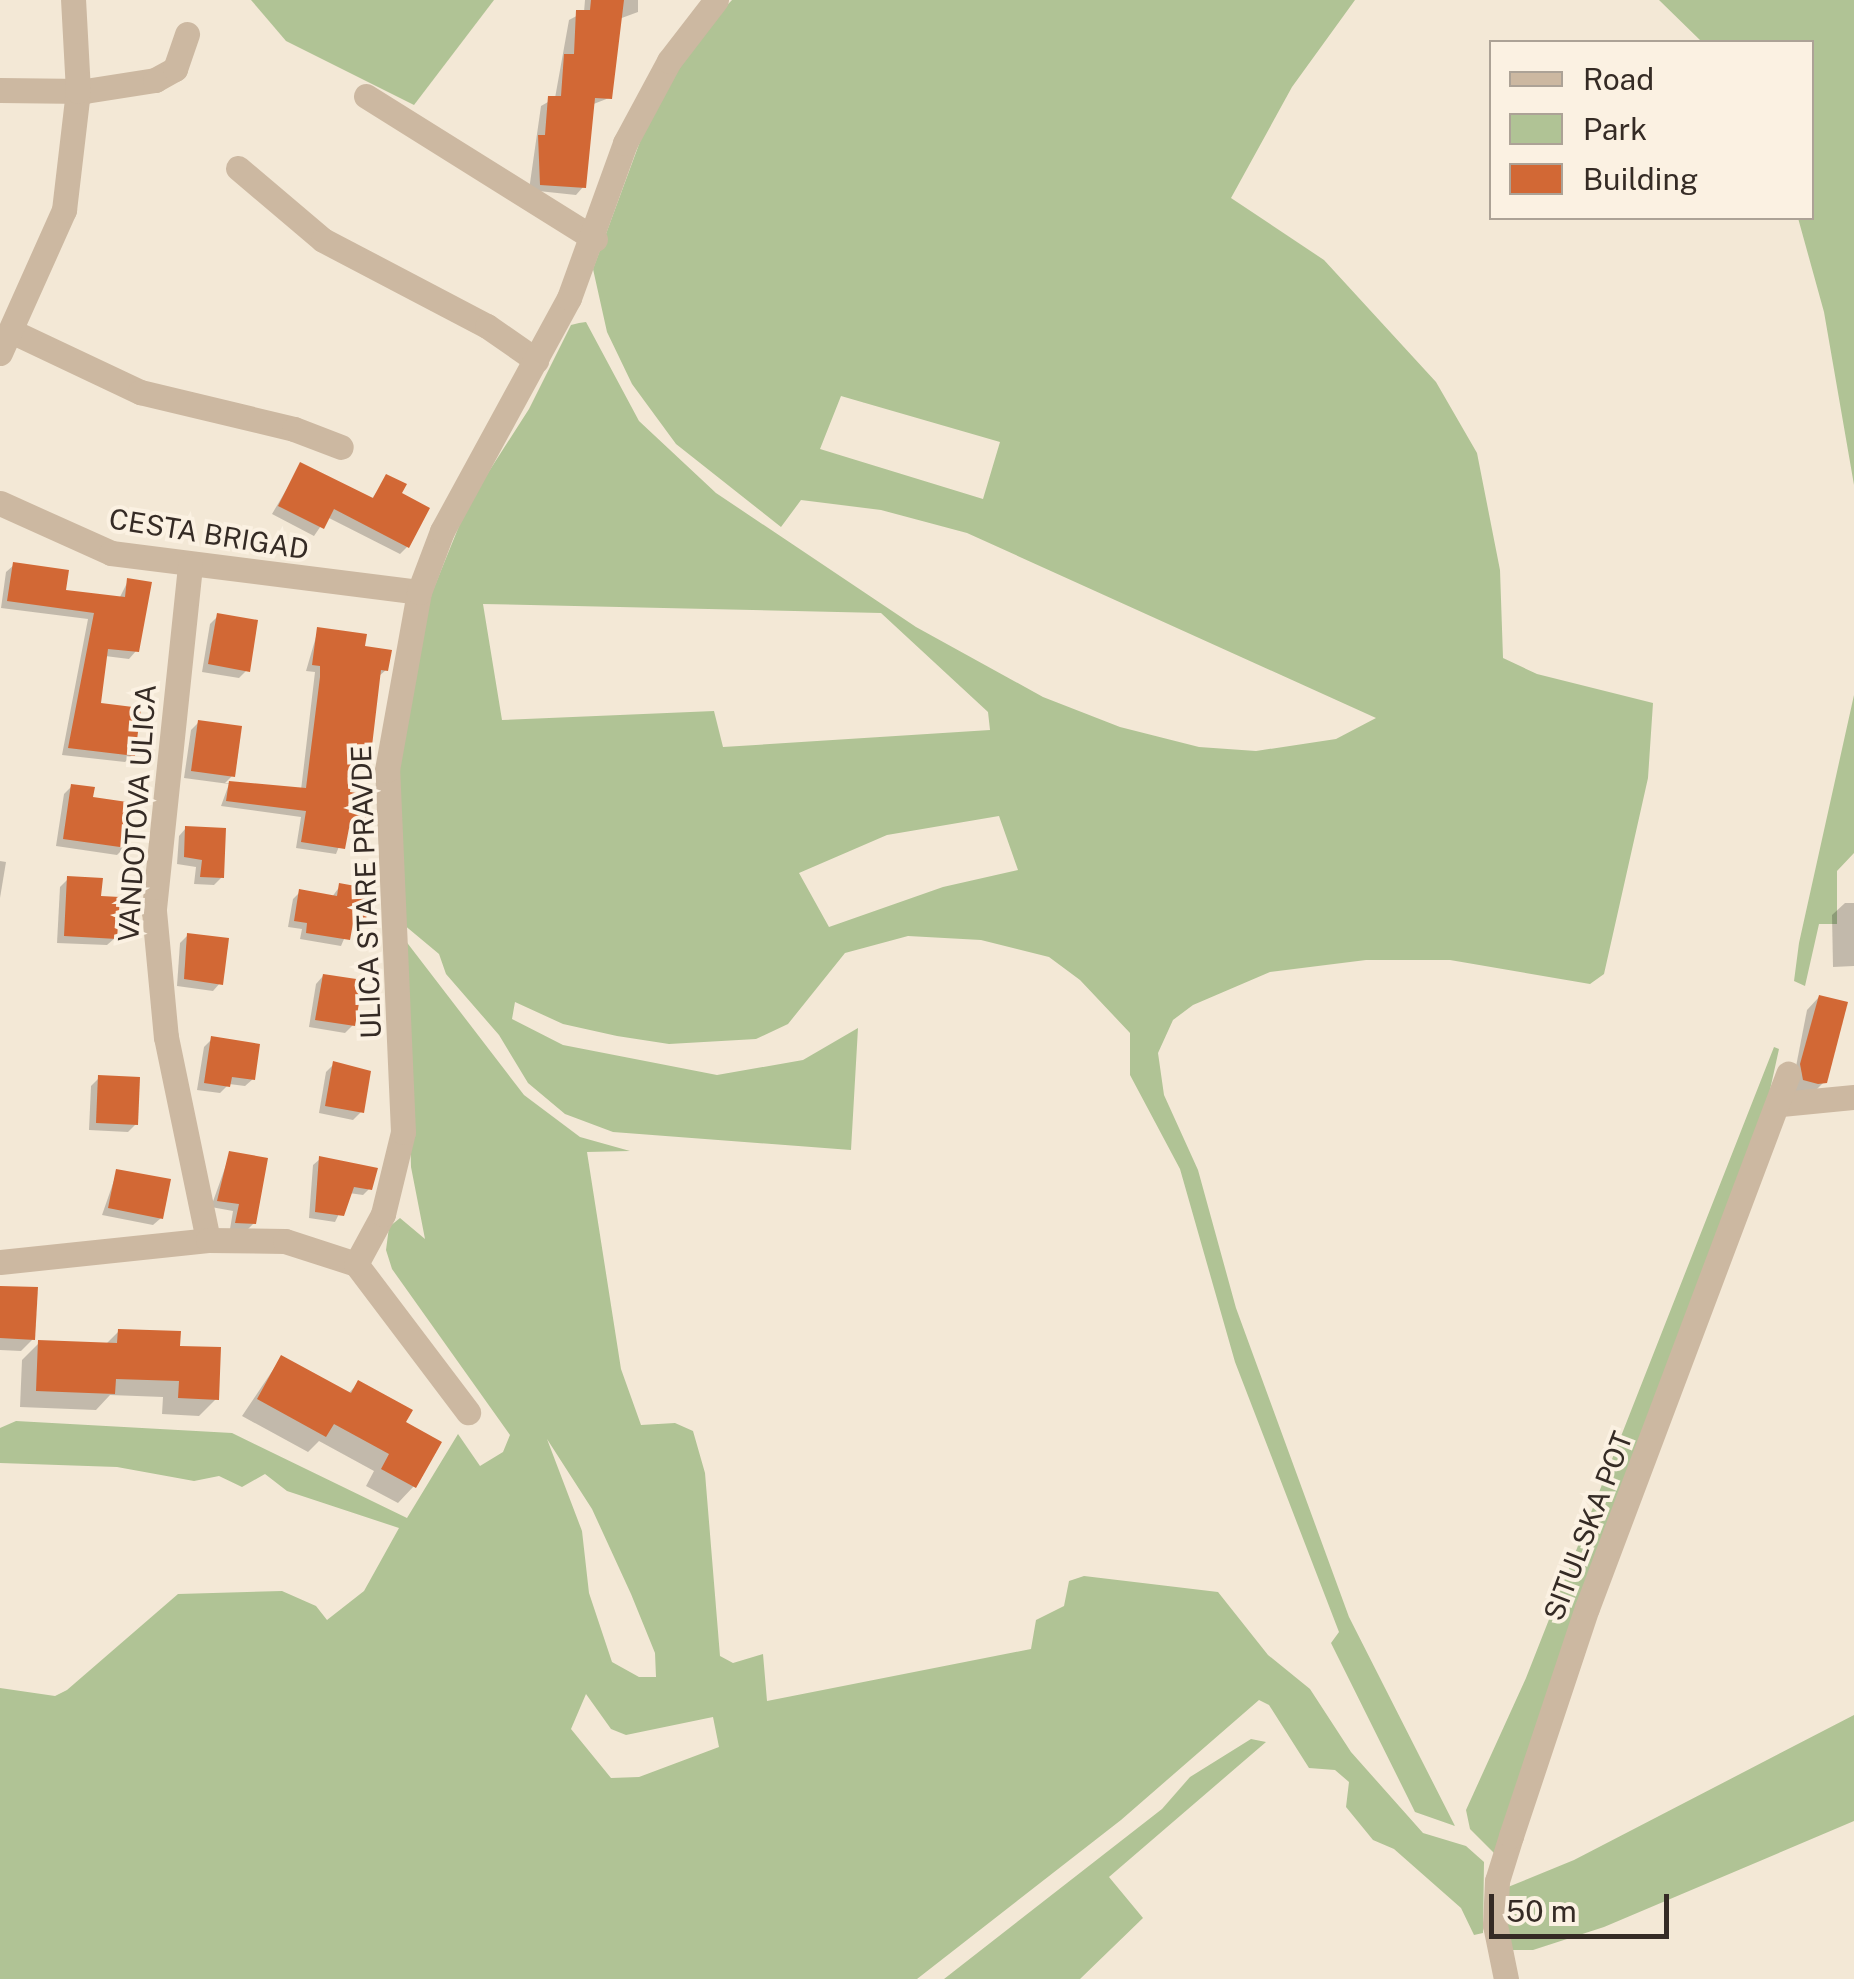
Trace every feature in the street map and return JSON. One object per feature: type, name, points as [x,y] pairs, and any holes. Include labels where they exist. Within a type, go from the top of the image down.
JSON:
[{"type":"street","points":[[73,0],[78,91],[64,210],[6,342],[140,392],[265,422],[340,448]]},
{"type":"street","name":"ULICA STARE PRAVDE","points":[[356,1264],[394,1186],[403,1132],[387,770],[418,592],[442,531],[536,360],[595,238],[625,142],[668,60],[716,0]]},
{"type":"street","points":[[0,90],[78,91],[167,76],[188,34]]},
{"type":"street","points":[[366,96],[595,238]]},
{"type":"street","points":[[238,168],[322,240],[487,326],[536,360]]},
{"type":"street","name":"CESTA BRIGAD","points":[[0,503],[111,553],[418,592]]},
{"type":"street","name":"VANDOTOVA ULICA","points":[[190,566],[154,912],[166,1037],[208,1240]]},
{"type":"street","name":"SITULSKA POT","points":[[1506,1979],[1495,1925],[1498,1881],[1511,1836],[1587,1608],[1781,1104],[1788,1074]]},
{"type":"street","points":[[1781,1104],[1854,1097]]},
{"type":"street","points":[[0,1262],[208,1240],[285,1241],[356,1264],[468,1412]]},
{"type":"green space","points":[[251,0],[494,0],[414,105],[286,41]]},
{"type":"green space","points":[[732,0],[1355,0],[1292,87],[1231,198],[1324,260],[1436,382],[1477,453],[1500,570],[1503,658],[1537,674],[1653,703],[1648,778],[1604,974],[1590,984],[1450,960],[1366,960],[1270,972],[1193,1005],[1173,1020],[1158,1053],[1164,1095],[1198,1170],[1236,1308],[1349,1617],[1455,1826],[1415,1812],[1331,1643],[1339,1632],[1235,1362],[1180,1169],[1130,1075],[1130,1033],[1080,980],[1049,957],[981,940],[908,936],[845,953],[788,1024],[756,1039],[669,1044],[563,1024],[515,1002],[512,1019],[563,1045],[717,1075],[803,1060],[858,1028],[851,1150],[613,1132],[565,1114],[528,1083],[499,1035],[446,974],[439,954],[403,924],[394,763],[429,600],[468,504],[529,409],[571,325],[579,323],[586,322],[639,421],[716,493],[916,627],[1043,697],[1120,727],[1199,747],[1256,751],[1336,739],[1376,718],[967,533],[881,510],[801,500],[781,527],[676,444],[632,384],[607,332],[593,269],[652,109],[700,34]],"holes":[[[841,396],[1000,442],[983,499],[820,449]],[[483,604],[881,613],[988,712],[990,730],[723,747],[714,711],[502,720]],[[999,816],[1018,870],[943,887],[829,927],[799,873],[887,835]]]},
{"type":"green space","points":[[1659,0],[1854,0],[1854,485],[1824,312],[1799,220],[1814,220],[1814,40],[1700,40]]},
{"type":"green space","points":[[1854,695],[1854,853],[1837,871],[1837,924],[1819,924],[1805,986],[1794,981],[1799,943]]},
{"type":"green space","points":[[405,940],[524,1095],[580,1137],[630,1151],[587,1152],[621,1369],[641,1425],[675,1423],[693,1431],[705,1473],[720,1656],[733,1663],[763,1654],[767,1701],[1031,1649],[1036,1620],[1064,1606],[1069,1581],[1084,1576],[1218,1592],[1268,1655],[1310,1689],[1351,1752],[1423,1833],[1466,1846],[1484,1862],[1483,1933],[1474,1935],[1461,1908],[1394,1849],[1373,1840],[1346,1807],[1349,1782],[1335,1770],[1309,1768],[1269,1705],[1259,1700],[1121,1820],[917,1979],[0,1979],[0,1688],[55,1696],[67,1690],[178,1594],[282,1591],[316,1606],[327,1620],[364,1591],[399,1528],[287,1491],[265,1474],[242,1487],[219,1476],[194,1481],[117,1467],[0,1463],[0,1428],[16,1421],[232,1433],[407,1518],[458,1434],[480,1466],[503,1452],[510,1435],[392,1269],[386,1250],[389,1227],[400,1218],[425,1239],[411,1167]],"holes":[[[547,1439],[592,1509],[631,1594],[655,1653],[656,1677],[639,1677],[612,1662],[589,1593],[582,1531]],[[586,1694],[611,1729],[626,1735],[713,1717],[719,1747],[639,1777],[611,1778],[571,1729]]]},
{"type":"green space","points":[[1774,1047],[1779,1049],[1768,1099],[1495,1854],[1470,1829],[1466,1810],[1526,1678]]},
{"type":"green space","points":[[1854,1715],[1854,1821],[1604,1927],[1533,1950],[1510,1950],[1503,1920],[1508,1887],[1574,1860]]},
{"type":"green space","points":[[1251,1739],[1266,1742],[1109,1877],[1143,1918],[1080,1979],[944,1979],[1162,1809],[1190,1777]]},
{"type":"building","points":[[591,0],[624,0],[612,99],[595,98],[586,188],[540,185],[538,135],[545,135],[548,96],[561,96],[564,54],[574,54],[576,10],[590,10]]},
{"type":"building","points":[[300,462],[373,498],[386,474],[407,484],[402,493],[430,508],[409,548],[334,509],[324,529],[278,506]]},
{"type":"building","points":[[13,562],[69,570],[66,590],[125,597],[127,578],[152,582],[139,652],[108,649],[101,703],[141,708],[135,756],[68,748],[94,613],[7,601]]},
{"type":"building","points":[[217,613],[258,620],[250,672],[208,664]]},
{"type":"building","points":[[317,627],[367,634],[365,646],[392,650],[388,671],[381,670],[372,746],[356,745],[350,792],[371,795],[366,826],[350,823],[345,849],[301,842],[306,811],[226,801],[229,781],[306,788],[320,677],[320,666],[312,665]]},
{"type":"building","points":[[198,720],[242,726],[235,777],[191,771]]},
{"type":"building","points":[[71,784],[95,787],[93,797],[134,803],[127,848],[63,839]]},
{"type":"building","points":[[185,826],[226,828],[224,878],[200,877],[202,860],[184,857]]},
{"type":"building","points":[[67,876],[103,878],[101,896],[120,897],[117,939],[64,936]]},
{"type":"building","points":[[339,883],[372,889],[366,920],[354,918],[350,940],[306,933],[307,923],[294,921],[299,889],[337,896]]},
{"type":"building","points":[[187,933],[229,938],[223,985],[184,979]]},
{"type":"building","points":[[323,974],[363,980],[355,1026],[315,1020]]},
{"type":"building","points":[[1819,995],[1848,1002],[1827,1083],[1818,1084],[1803,1080],[1800,1064]]},
{"type":"building","points":[[211,1036],[260,1044],[255,1080],[232,1077],[230,1087],[204,1083]]},
{"type":"building","points":[[333,1061],[371,1071],[364,1113],[325,1106]]},
{"type":"building","points":[[98,1075],[140,1077],[138,1125],[96,1123]]},
{"type":"building","points":[[229,1151],[268,1158],[256,1224],[235,1223],[239,1204],[217,1201]]},
{"type":"building","points":[[319,1156],[378,1168],[372,1190],[354,1187],[344,1216],[315,1212]]},
{"type":"building","points":[[116,1169],[171,1179],[163,1219],[108,1208]]},
{"type":"building","points":[[0,1286],[38,1287],[35,1340],[0,1338]]},
{"type":"building","points":[[118,1329],[181,1331],[180,1346],[221,1347],[219,1400],[178,1398],[179,1381],[116,1379],[115,1394],[36,1391],[38,1340],[117,1343]]},
{"type":"building","points":[[281,1355],[351,1393],[358,1380],[413,1410],[406,1422],[442,1442],[416,1488],[381,1469],[389,1454],[334,1424],[326,1437],[257,1399]]}]
